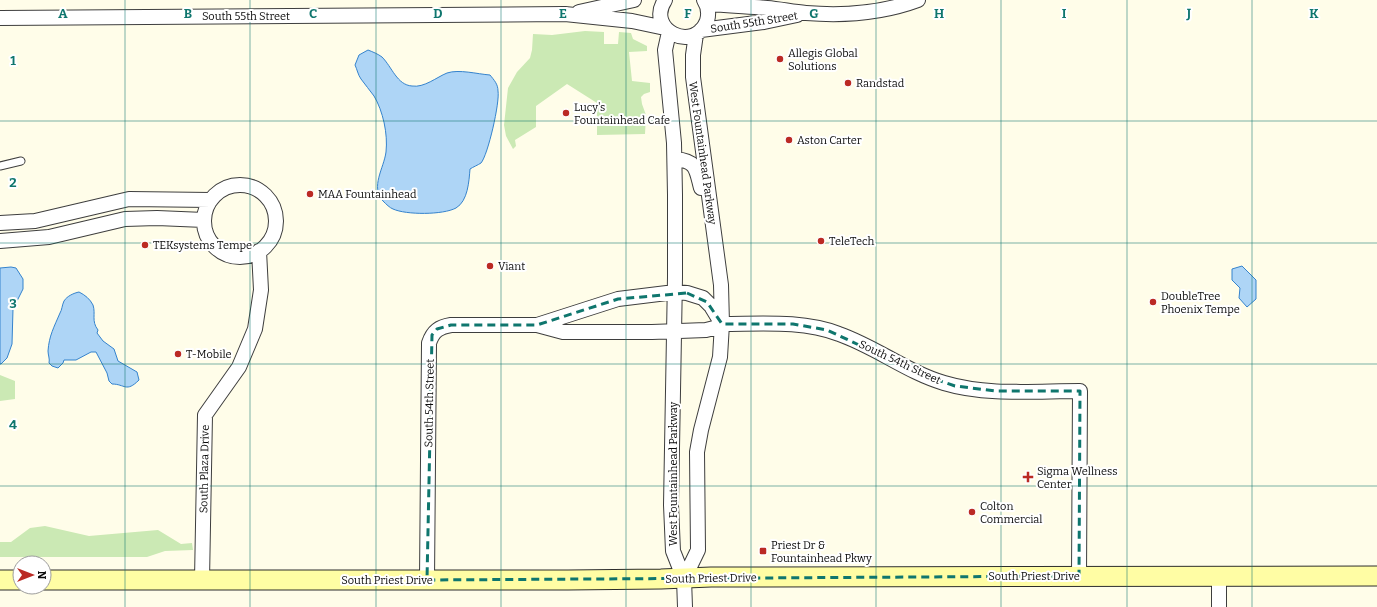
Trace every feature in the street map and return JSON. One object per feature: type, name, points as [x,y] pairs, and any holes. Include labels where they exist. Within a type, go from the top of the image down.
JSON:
[{"type":"main road","name":"South Priest Drive","points":[[52,580],[1377,576]]},
{"type":"main road","points":[[0,580],[12,580]]},
{"type":"street","name":"South 55th Street","points":[[565,14],[634,0]]},
{"type":"street","points":[[665,0],[660,10],[662,23],[667,30]]},
{"type":"street","name":"South 55th Street","points":[[705,2],[726,6],[765,8],[807,13],[841,14],[872,12],[896,7],[918,0]]},
{"type":"street","name":"West Fountainhead Parkway","points":[[684,578],[698,550],[697,452],[701,430],[720,357],[722,324],[722,295],[693,77],[693,55],[698,32],[706,23],[708,18],[705,2]]},
{"type":"street","name":"South 55th Street","points":[[0,18],[565,14],[632,21],[667,30],[682,37],[698,32],[764,22],[807,13]]},
{"type":"street","name":"West Fountainhead Parkway","points":[[667,30],[664,50],[675,159],[675,292],[671,490],[672,533],[673,551],[684,578]]},
{"type":"street","points":[[675,159],[691,163],[695,167],[702,192],[711,210]]},
{"type":"street","points":[[241,185],[257,189],[266,197],[274,212],[274,229],[266,245],[259,252],[240,257],[231,256],[214,246],[205,230],[204,220],[206,210],[211,200],[219,192],[229,187],[241,185]]},
{"type":"street","points":[[0,224],[35,221],[129,198],[211,200]]},
{"type":"street","points":[[0,240],[49,237],[125,219],[157,218],[204,220]]},
{"type":"street","name":"South Plaza Drive","points":[[202,580],[205,415],[239,366],[255,329],[261,290],[259,252]]},
{"type":"street","name":"South 54th Street","points":[[537,324],[618,299],[675,292],[693,294],[703,298],[711,306],[722,324]]},
{"type":"street","name":"South 54th Street","points":[[427,580],[430,343],[432,335],[437,329],[451,324],[537,324],[563,332],[652,332],[706,330],[722,324],[793,324],[827,330],[855,340],[923,375],[943,383],[966,388],[996,391],[1080,391],[1079,576]]},
{"type":"street","points":[[1219,576],[1219,607]]},
{"type":"street","points":[[684,578],[685,607]]},
{"type":"lane","points":[[0,166],[21,161]]},
{"type":"highlighted area","points":[[687,293],[707,302],[722,324],[793,324],[827,330],[923,375],[955,386],[996,391],[1080,391],[1079,576],[427,580],[432,335],[437,329],[451,325],[537,325],[618,299]]},
{"type":"green space","points":[[585,31],[604,32],[604,44],[618,44],[619,32],[631,33],[633,39],[647,46],[647,51],[629,52],[632,81],[650,83],[650,92],[641,97],[646,115],[645,134],[597,135],[597,103],[567,84],[536,106],[536,127],[515,140],[516,146],[513,149],[506,136],[504,125],[508,88],[517,72],[530,58],[533,34],[552,35]]},
{"type":"green space","points":[[0,375],[15,381],[15,399],[0,401]]},
{"type":"green space","points":[[45,526],[89,536],[158,530],[181,544],[192,543],[193,550],[165,551],[147,557],[52,557],[52,555],[12,555],[12,557],[0,557],[0,542],[11,542],[30,528]]},
{"type":"water","points":[[368,50],[382,57],[395,75],[407,85],[421,85],[447,73],[457,71],[490,75],[496,82],[498,91],[497,106],[487,150],[481,163],[470,169],[465,196],[460,205],[456,208],[434,213],[399,211],[391,208],[379,196],[379,177],[386,152],[384,123],[377,102],[360,77],[355,65],[359,55]]},
{"type":"water","points":[[1242,266],[1256,280],[1256,299],[1247,307],[1239,298],[1240,288],[1232,280],[1232,269]]},
{"type":"water","points":[[0,268],[16,268],[23,279],[23,289],[13,309],[12,344],[7,358],[0,364]]},
{"type":"water","points":[[79,292],[87,297],[93,305],[94,321],[98,330],[97,333],[103,341],[114,349],[118,361],[137,372],[139,380],[135,384],[126,387],[112,384],[109,381],[107,373],[96,352],[91,352],[76,360],[64,360],[58,368],[49,363],[49,341],[63,303],[69,296]]},
{"type":"place","name":"Allegis Global Solutions","points":[[780,59]]},
{"type":"place","name":"Randstad","points":[[848,83]]},
{"type":"place","name":"Lucy's Fountainhead Cafe","points":[[566,113]]},
{"type":"place","name":"Aston Carter","points":[[789,140]]},
{"type":"place","name":"MAA Fountainhead","points":[[310,194]]},
{"type":"place","name":"TeleTech","points":[[821,241]]},
{"type":"place","name":"TEKsystems Tempe","points":[[145,245]]},
{"type":"place","name":"Viant","points":[[490,266]]},
{"type":"place","name":"DoubleTree Phoenix Tempe","points":[[1153,302]]},
{"type":"place","name":"T-Mobile","points":[[178,354]]},
{"type":"place","name":"Sigma Wellness Center","points":[[1028,477]]},
{"type":"place","name":"Colton Commercial","points":[[972,512]]},
{"type":"place","name":"Priest Dr & Fountainhead Pkwy","points":[[763,551]]}]
